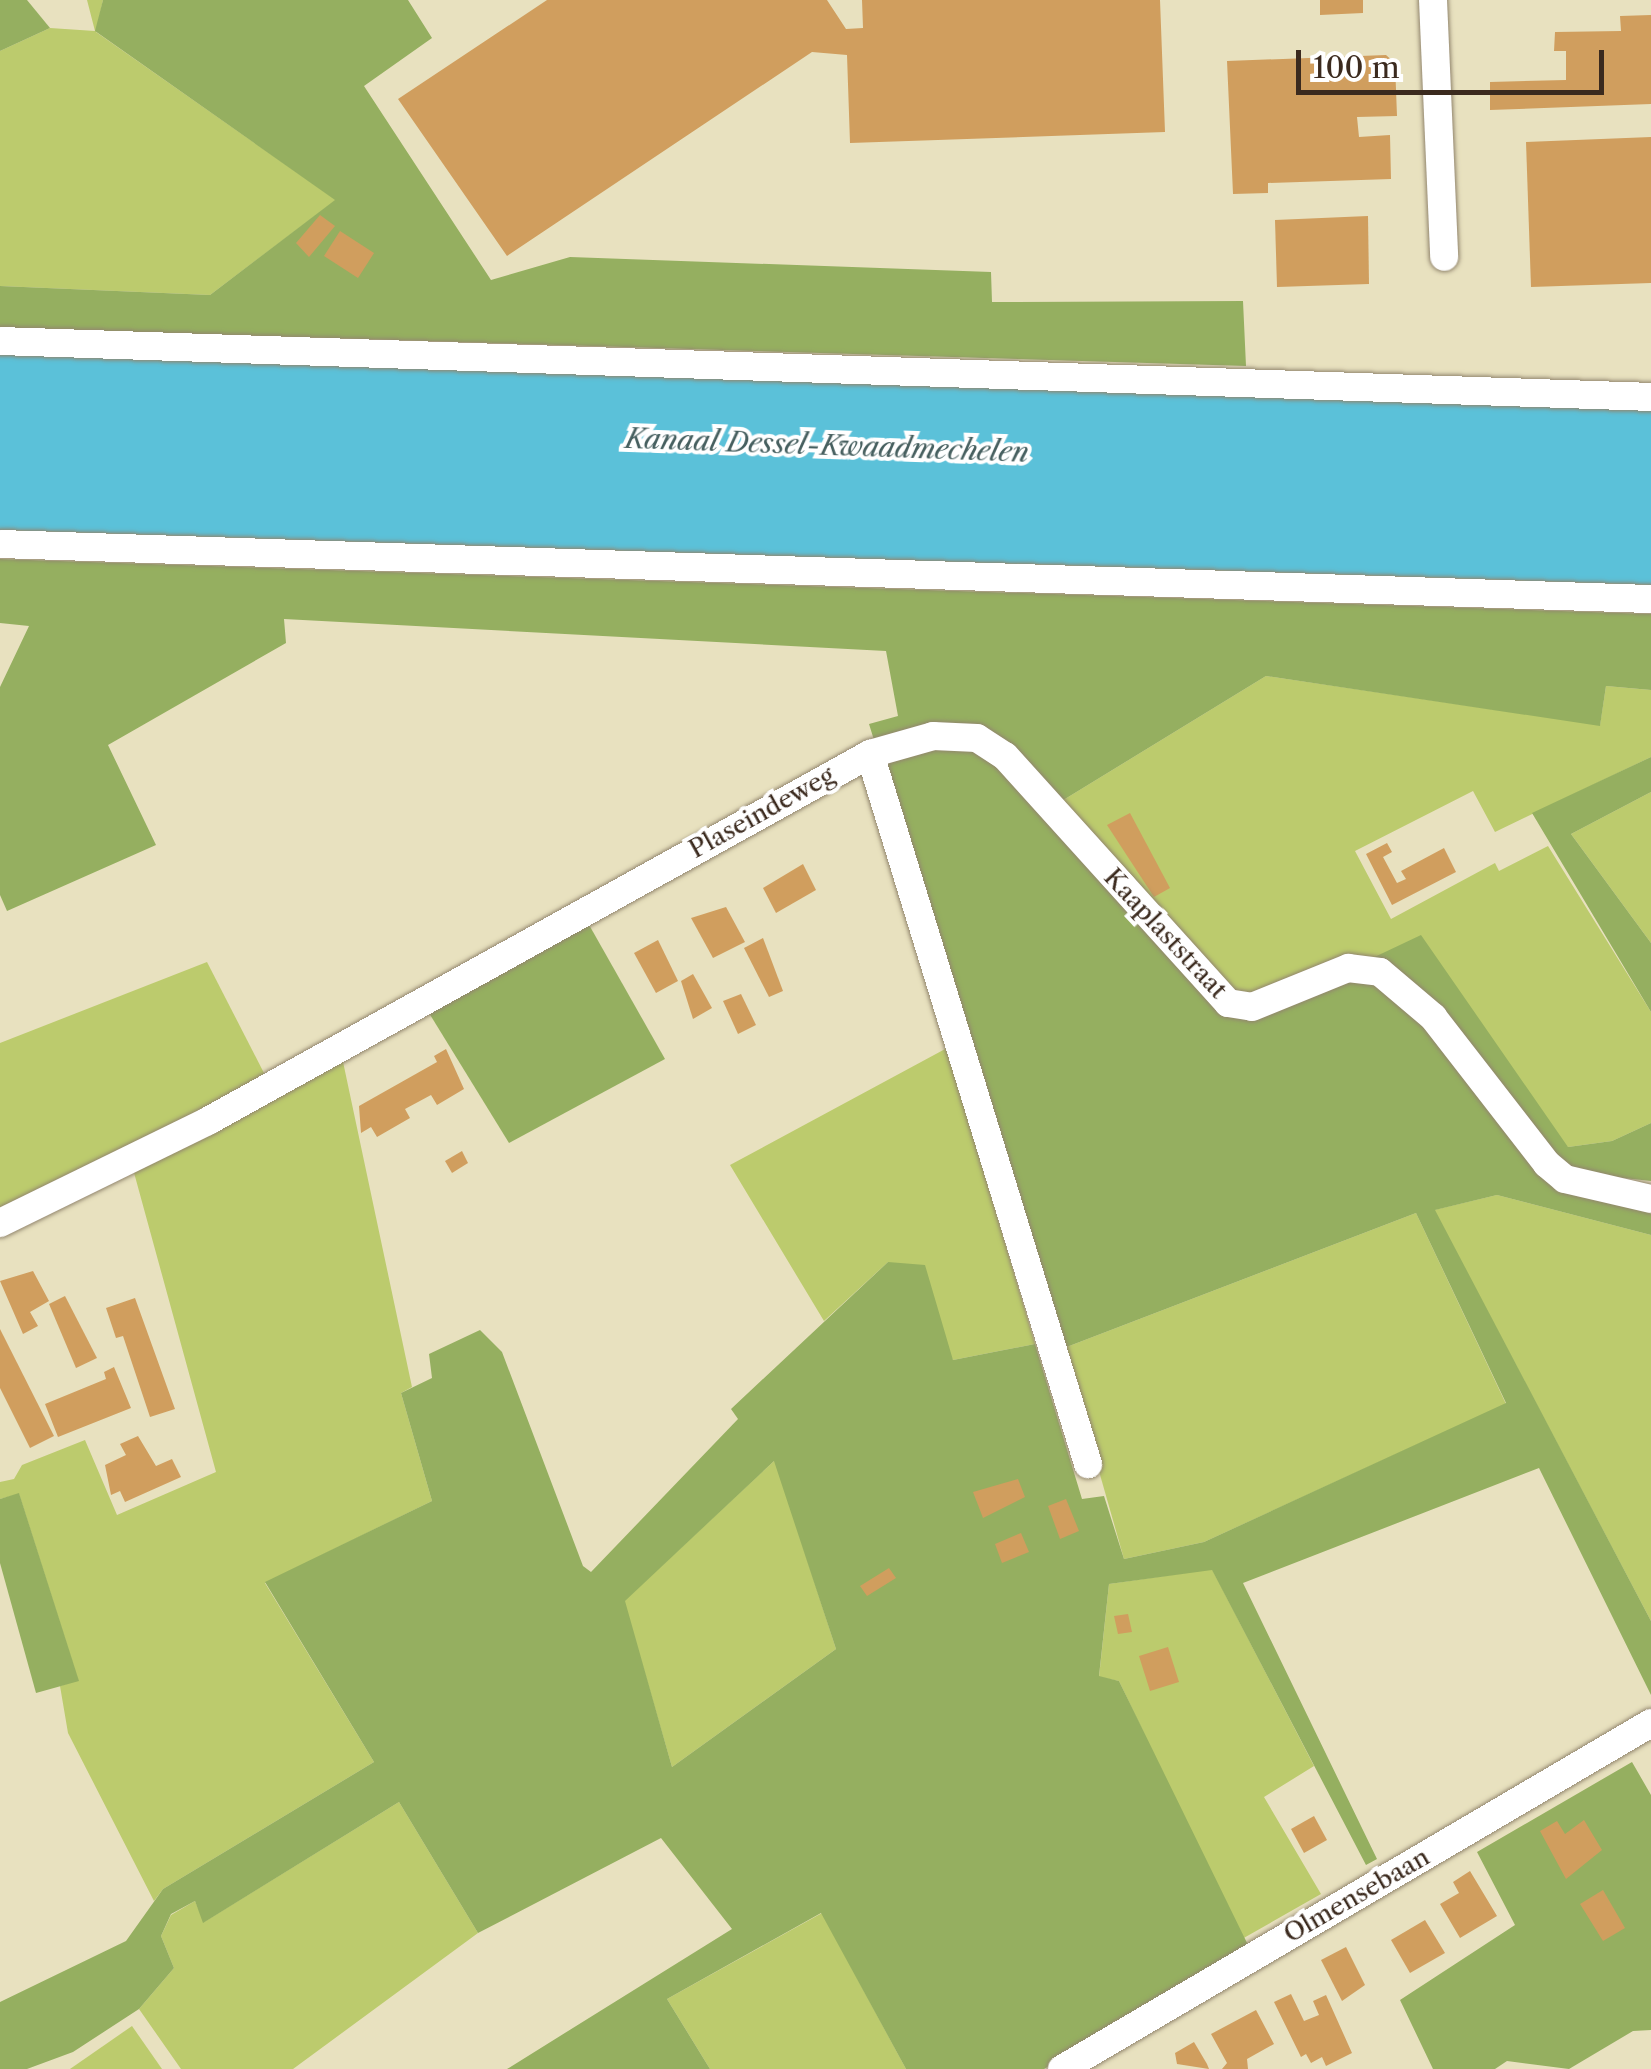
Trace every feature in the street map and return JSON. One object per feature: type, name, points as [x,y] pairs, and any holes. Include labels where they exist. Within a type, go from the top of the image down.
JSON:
[{"type":"street","points":[[1433,0],[1444,257]]},
{"type":"street","points":[[0,341],[1651,397]]},
{"type":"street","points":[[0,544],[1651,599]]},
{"type":"street","name":"Kaaplaststraat","points":[[870,754],[933,736],[977,738],[1004,756],[1228,1002],[1252,1007],[1348,968],[1380,972],[1434,1017],[1547,1164],[1565,1179],[1651,1199]]},
{"type":"street","points":[[870,754],[1088,1464]]},
{"type":"street","name":"Plaseindeweg","points":[[0,1223],[208,1120],[870,754]]},
{"type":"street","name":"Olmensebaan","points":[[1062,2069],[1651,1722]]},
{"type":"green space","points":[[0,0],[27,0],[50,28],[0,51]]},
{"type":"green space","points":[[87,0],[103,0],[96,32],[336,200],[210,295],[0,286],[0,51],[50,28],[95,31]]},
{"type":"green space","points":[[103,0],[408,0],[432,38],[364,86],[491,280],[570,257],[991,272],[992,302],[1243,301],[1246,366],[0,328],[0,286],[210,295],[335,200],[95,31]]},
{"type":"green space","points":[[0,559],[1651,614],[1651,690],[1606,686],[1600,726],[1266,676],[1047,810],[1254,1014],[1421,935],[1568,1147],[1612,1141],[1651,1123],[1651,1181],[1586,1174],[1651,1201],[1651,1235],[1497,1195],[1435,1210],[1651,1621],[1651,1695],[1539,1468],[1243,1583],[1377,1859],[1366,1865],[1212,1570],[1109,1584],[1099,1676],[1119,1681],[1250,1949],[1044,2069],[906,2069],[821,1913],[667,1999],[710,2069],[507,2069],[732,1929],[661,1838],[478,1933],[399,1802],[203,1923],[195,1901],[171,1914],[161,1936],[174,1968],[139,2009],[73,2052],[27,2069],[0,2069],[0,2002],[126,1941],[163,1889],[374,1762],[265,1582],[432,1501],[401,1393],[432,1378],[429,1354],[480,1330],[502,1352],[583,1566],[591,1572],[738,1419],[731,1409],[888,1262],[925,1265],[953,1360],[1035,1344],[1082,1499],[1104,1496],[1124,1559],[1204,1542],[1506,1403],[1416,1213],[1064,1348],[869,724],[898,716],[886,651],[284,619],[286,643],[108,745],[156,845],[7,911],[0,895],[0,687],[29,626],[0,623]],"holes":[[[774,1461],[836,1649],[672,1767],[625,1601]]]},
{"type":"green space","points":[[1266,676],[1600,725],[1606,686],[1651,690],[1651,757],[1495,832],[1473,791],[1355,851],[1391,919],[1495,863],[1499,871],[1548,846],[1651,1012],[1651,1123],[1612,1141],[1568,1147],[1254,1014],[1047,810]]},
{"type":"green space","points":[[1651,757],[1651,792],[1571,834],[1651,943],[1651,1012],[1532,813]]},
{"type":"green space","points":[[1651,792],[1651,943],[1571,834]]},
{"type":"green space","points":[[588,923],[665,1059],[509,1143],[429,1013]]},
{"type":"green space","points":[[207,962],[266,1077],[0,1213],[0,1043]]},
{"type":"green space","points":[[947,1048],[1035,1344],[953,1360],[888,1262],[824,1321],[730,1165]]},
{"type":"green space","points":[[342,1057],[412,1387],[401,1393],[432,1501],[265,1583],[374,1762],[163,1889],[154,1901],[68,1733],[60,1686],[78,1680],[19,1494],[0,1499],[0,1482],[14,1479],[22,1465],[85,1440],[117,1515],[216,1472],[133,1169]]},
{"type":"green space","points":[[1497,1195],[1651,1235],[1651,1621],[1434,1210]]},
{"type":"green space","points":[[1416,1213],[1506,1404],[1204,1542],[1124,1559],[1064,1348]]},
{"type":"green space","points":[[775,1460],[836,1649],[672,1767],[624,1601]]},
{"type":"green space","points":[[19,1493],[79,1681],[36,1693],[0,1563],[0,1499]]},
{"type":"green space","points":[[1212,1569],[1314,1766],[1264,1797],[1321,1894],[1242,1939],[1119,1681],[1099,1677],[1109,1584]]},
{"type":"green space","points":[[1632,1762],[1651,1795],[1651,2030],[1633,2031],[1569,2069],[1507,2061],[1495,2069],[1433,2069],[1400,2000],[1515,1925],[1477,1852]]},
{"type":"green space","points":[[399,1802],[478,1933],[293,2069],[181,2069],[139,2009],[174,1968],[161,1936],[171,1915],[195,1901],[204,1922]]},
{"type":"green space","points":[[822,1913],[906,2069],[710,2069],[667,1999]]},
{"type":"green space","points":[[132,2026],[162,2069],[70,2069]]},
{"type":"water","name":"Kanaal Dessel-Kwaadmechelen","points":[[0,353],[1651,406],[1651,585],[0,530]]},
{"type":"building","points":[[547,0],[827,0],[846,29],[863,28],[862,0],[1160,0],[1165,132],[850,143],[847,55],[812,52],[507,256],[398,99]]},
{"type":"building","points":[[1320,0],[1363,0],[1363,13],[1320,15]]},
{"type":"building","points":[[1651,15],[1651,104],[1490,110],[1490,82],[1566,80],[1566,51],[1554,51],[1555,32],[1621,31],[1620,16]]},
{"type":"building","points":[[1386,55],[1395,63],[1397,116],[1357,117],[1359,137],[1390,135],[1391,179],[1268,183],[1268,193],[1233,194],[1227,61]]},
{"type":"building","points":[[1651,137],[1651,283],[1531,287],[1526,142]]},
{"type":"building","points":[[320,215],[335,226],[309,257],[296,243]]},
{"type":"building","points":[[1368,216],[1369,284],[1277,287],[1275,220]]},
{"type":"building","points":[[340,231],[374,253],[358,278],[324,256]]},
{"type":"building","points":[[1130,813],[1170,888],[1154,897],[1107,825]]},
{"type":"building","points":[[1387,843],[1392,852],[1383,857],[1397,883],[1406,879],[1401,871],[1444,848],[1456,872],[1392,905],[1366,854]]},
{"type":"building","points":[[803,864],[816,890],[776,913],[763,888]]},
{"type":"building","points":[[726,907],[745,942],[713,958],[691,918]]},
{"type":"building","points":[[763,938],[783,991],[769,997],[744,948]]},
{"type":"building","points":[[658,940],[678,981],[656,993],[634,953]]},
{"type":"building","points":[[693,974],[712,1008],[693,1019],[681,981]]},
{"type":"building","points":[[741,994],[756,1025],[738,1034],[723,1001]]},
{"type":"building","points":[[446,1049],[464,1089],[437,1105],[431,1095],[405,1109],[410,1118],[377,1137],[371,1127],[361,1133],[359,1106],[437,1062],[434,1056]]},
{"type":"building","points":[[462,1151],[468,1163],[452,1173],[445,1161]]},
{"type":"building","points":[[33,1271],[49,1301],[30,1312],[38,1326],[23,1334],[0,1281]]},
{"type":"building","points":[[65,1296],[97,1358],[76,1368],[49,1304]]},
{"type":"building","points":[[135,1298],[175,1409],[150,1417],[123,1336],[116,1338],[106,1308]]},
{"type":"building","points":[[0,1329],[54,1436],[30,1448],[0,1388]]},
{"type":"building","points":[[114,1367],[131,1408],[58,1437],[45,1404],[106,1379],[104,1372]]},
{"type":"building","points":[[138,1436],[156,1466],[172,1459],[181,1477],[125,1502],[120,1491],[111,1495],[105,1465],[126,1455],[120,1444]]},
{"type":"building","points":[[1018,1479],[1025,1497],[983,1518],[973,1492]]},
{"type":"building","points":[[1066,1499],[1079,1531],[1060,1539],[1048,1506]]},
{"type":"building","points":[[1021,1533],[1029,1552],[1002,1563],[995,1544]]},
{"type":"building","points":[[889,1568],[896,1578],[867,1596],[860,1586]]},
{"type":"building","points":[[1128,1614],[1132,1632],[1118,1634],[1114,1616]]},
{"type":"building","points":[[1168,1647],[1179,1682],[1150,1691],[1139,1656]]},
{"type":"building","points":[[1314,1816],[1327,1840],[1304,1853],[1291,1829]]},
{"type":"building","points":[[1584,1820],[1602,1850],[1566,1879],[1540,1831],[1557,1821],[1565,1834]]},
{"type":"building","points":[[1470,1871],[1497,1916],[1460,1938],[1440,1904],[1459,1893],[1453,1882]]},
{"type":"building","points":[[1603,1890],[1625,1928],[1603,1941],[1580,1904]]},
{"type":"building","points":[[1425,1920],[1445,1953],[1410,1973],[1391,1940]]},
{"type":"building","points":[[1346,1947],[1365,1985],[1342,2001],[1321,1960]]},
{"type":"building","points":[[1291,1994],[1304,2021],[1319,2015],[1313,2001],[1326,1995],[1352,2053],[1326,2066],[1322,2057],[1311,2063],[1306,2054],[1301,2057],[1274,2002]]},
{"type":"building","points":[[1256,2010],[1274,2044],[1247,2059],[1248,2069],[1222,2069],[1227,2063],[1211,2034]]},
{"type":"building","points":[[1194,2042],[1209,2069],[1177,2064],[1175,2053]]}]
